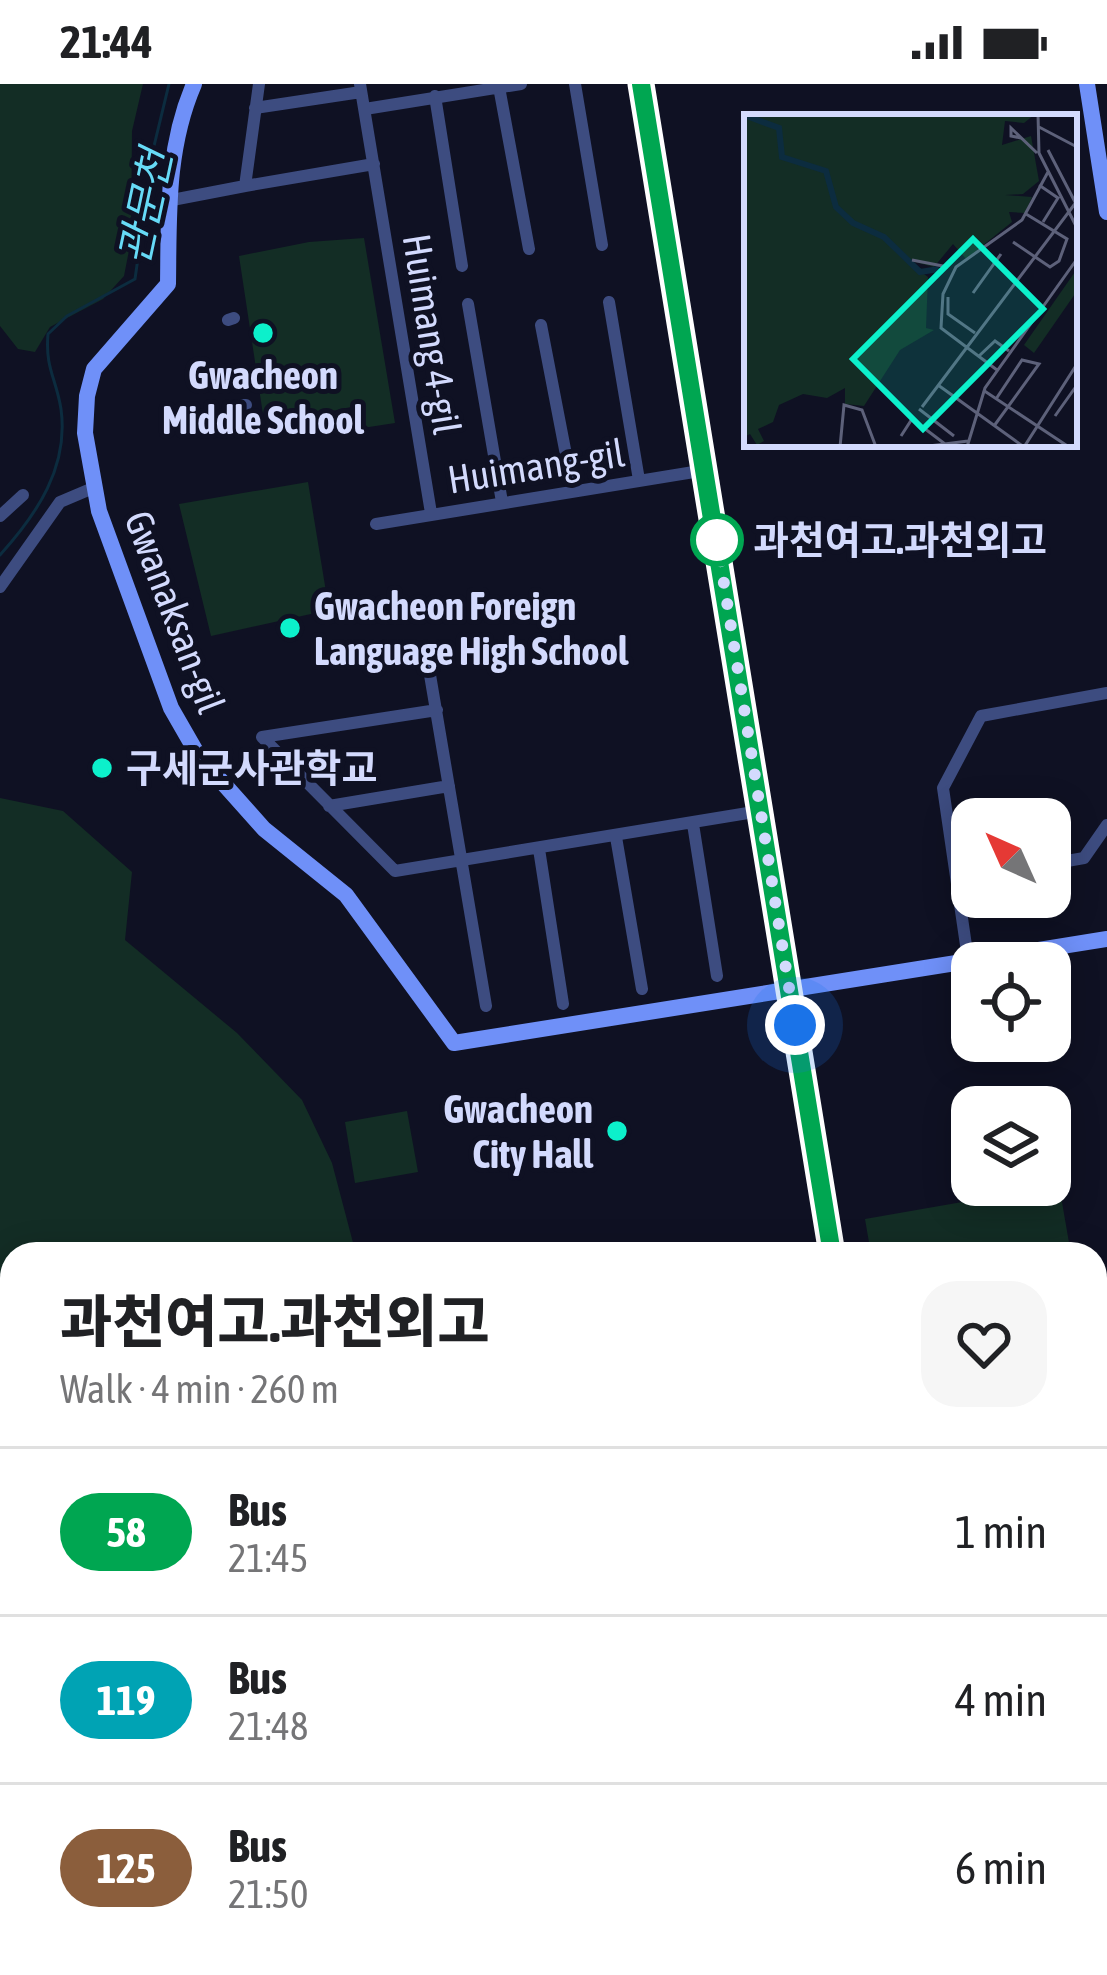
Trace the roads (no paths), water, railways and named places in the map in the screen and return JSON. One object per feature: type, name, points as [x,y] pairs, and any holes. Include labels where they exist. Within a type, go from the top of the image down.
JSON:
[{"type":"street","name":"Gwanaksan-gil","points":[[194,84],[182,111],[167,201],[168,284],[94,369],[85,433],[93,488],[171,708],[198,755],[264,829],[346,895],[454,1043],[791,990]]},
{"type":"street","points":[[245,186],[259,84]]},
{"type":"street","points":[[364,109],[521,84]]},
{"type":"street","points":[[575,84],[602,245]]},
{"type":"street","points":[[641,84],[830,1242]]},
{"type":"street","points":[[1087,84],[1107,212]]},
{"type":"street","name":"Huimang 4-gil","points":[[256,108],[361,88],[431,513]]},
{"type":"street","points":[[499,88],[529,249]]},
{"type":"street","points":[[436,96],[462,266]]},
{"type":"street","points":[[167,201],[374,164]]},
{"type":"street","points":[[609,302],[640,480]]},
{"type":"street","points":[[468,304],[502,502]]},
{"type":"street","points":[[541,325],[573,491]]},
{"type":"street","name":"Huimang-gil","points":[[376,524],[706,470]]},
{"type":"street","points":[[0,586],[60,502],[93,488]]},
{"type":"street","points":[[0,516],[23,495]]},
{"type":"street","points":[[429,669],[486,1006]]},
{"type":"street","points":[[951,846],[943,788],[981,716],[1107,693]]},
{"type":"street","points":[[436,710],[262,737],[395,871],[760,811]]},
{"type":"street","points":[[328,806],[449,786]]},
{"type":"street","points":[[693,824],[718,976]]},
{"type":"street","points":[[1071,860],[1084,858],[1107,825]]},
{"type":"street","points":[[616,837],[642,989]]},
{"type":"street","points":[[539,849],[563,1004]]},
{"type":"street","points":[[1071,944],[1107,939]]},
{"type":"street","points":[[791,990],[951,961]]},
{"type":"waterway","name":"관문천","points":[[0,555],[38,506],[60,451],[61,409],[49,364],[48,334],[67,316],[135,279],[154,146],[169,84]]},
{"type":"place","name":"Gwacheon Middle School","points":[[263,333]]},
{"type":"place","name":"과천여고.과천외고","points":[[717,540]]},
{"type":"place","name":"Gwacheon Foreign Language High School","points":[[290,628]]},
{"type":"place","name":"구세군사관학교","points":[[102,768]]},
{"type":"place","name":"Gwacheon City Hall","points":[[617,1131]]}]
